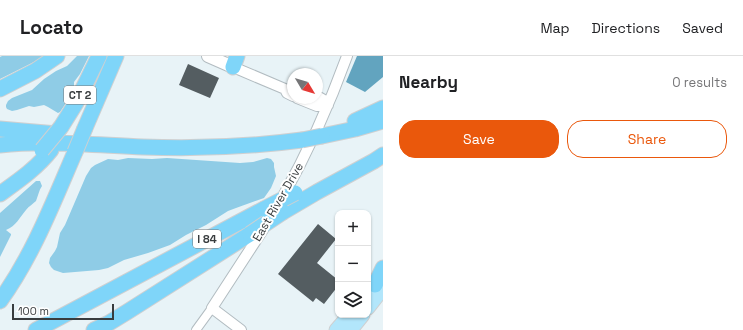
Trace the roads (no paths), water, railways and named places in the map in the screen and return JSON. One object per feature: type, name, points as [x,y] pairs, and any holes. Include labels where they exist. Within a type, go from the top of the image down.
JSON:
[{"type":"highway","points":[[0,89],[57,56]]},
{"type":"highway","points":[[0,301],[21,269],[31,250],[116,56]]},
{"type":"highway","points":[[101,91],[122,56]]},
{"type":"highway","points":[[0,183],[46,150],[64,127],[83,97],[98,58]]},
{"type":"highway","points":[[329,135],[352,122],[383,108]]},
{"type":"highway","points":[[0,146],[46,143],[190,148],[245,146],[302,140],[329,135],[383,121]]},
{"type":"highway","points":[[0,129],[168,142],[190,148]]},
{"type":"highway","name":"I 84","points":[[41,328],[294,193],[383,148]]},
{"type":"highway","points":[[0,194],[29,173],[43,160],[46,150]]},
{"type":"highway","points":[[94,330],[113,321],[150,298],[283,212],[383,155]]},
{"type":"highway","points":[[377,286],[383,268]]},
{"type":"main road","points":[[208,56],[230,60]]},
{"type":"main road","points":[[371,301],[377,286]]},
{"type":"main road","points":[[336,330],[346,318]]},
{"type":"main road","points":[[351,330],[361,318]]},
{"type":"street","name":"East River Drive","points":[[212,308],[279,204],[328,105],[347,56]]},
{"type":"street","points":[[230,60],[287,87]]},
{"type":"street","points":[[312,104],[317,106],[328,105],[323,99]]},
{"type":"street","points":[[196,330],[212,308],[241,330]]}]
